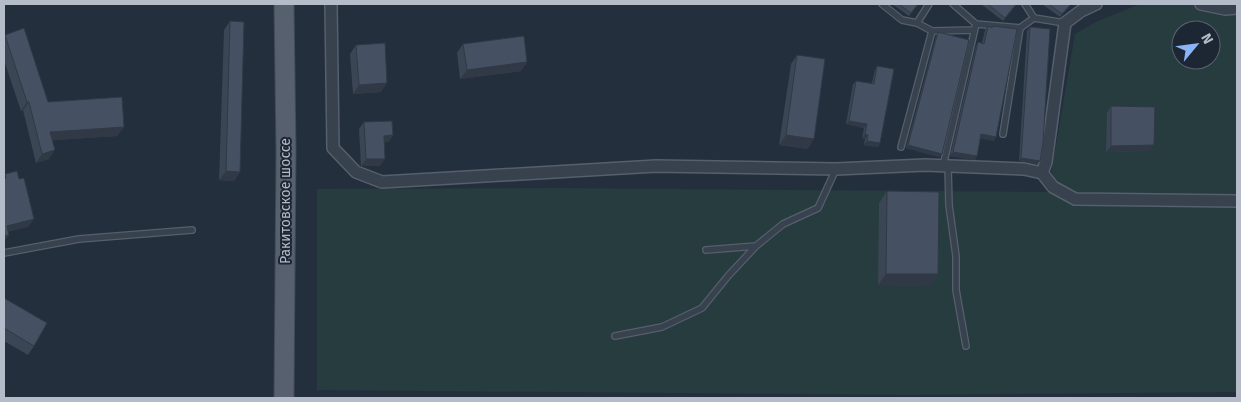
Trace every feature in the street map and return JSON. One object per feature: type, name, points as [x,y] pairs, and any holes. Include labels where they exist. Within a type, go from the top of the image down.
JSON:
[{"type":"main road","name":"Ракитовское шоссе","points":[[284,4],[286,150],[284,398]]},
{"type":"street","points":[[331,4],[333,148],[356,172],[382,182],[656,166],[836,168],[945,166],[1024,169],[1042,173],[1053,187],[1075,199],[1237,201]]},
{"type":"street","points":[[1042,173],[1046,162],[1065,23],[1081,7],[1096,4]]},
{"type":"street","points":[[1201,4],[1225,9],[1237,8]]},
{"type":"lane","points":[[882,4],[902,20],[917,23],[932,31],[975,27],[1020,28],[1034,18],[1065,23]]},
{"type":"lane","points":[[917,23],[929,4]]},
{"type":"lane","points":[[953,4],[975,27]]},
{"type":"lane","points":[[1025,4],[1034,18]]},
{"type":"lane","points":[[966,346],[956,290],[956,256],[948,205],[945,166],[975,27]]},
{"type":"lane","points":[[1003,134],[1020,28]]},
{"type":"lane","points":[[901,147],[932,31]]},
{"type":"lane","points":[[615,336],[662,327],[702,308],[756,246],[783,224],[818,208],[836,168]]},
{"type":"lane","points":[[4,253],[79,239],[192,230]]},
{"type":"lane","points":[[706,250],[756,246]]},
{"type":"green space","points":[[1140,4],[1237,4],[1237,392],[908,395],[317,390],[317,189],[556,188],[1048,192],[1075,34],[1098,21]]},
{"type":"building","points":[[899,4],[918,4],[911,13]]},
{"type":"building","points":[[988,4],[1016,4],[1005,18]]},
{"type":"building","points":[[1049,4],[1071,4],[1062,14]]},
{"type":"building","points":[[230,21],[244,22],[240,172],[226,171]]},
{"type":"building","points":[[988,26],[992,28],[993,26],[1017,29],[996,137],[981,134],[977,156],[953,152],[978,42],[984,44]]},
{"type":"building","points":[[1030,27],[1050,29],[1043,142],[1040,161],[1021,158]]},
{"type":"building","points":[[24,28],[48,102],[122,97],[124,127],[50,132],[55,150],[42,154],[29,102],[27,102],[5,35]]},
{"type":"building","points":[[938,32],[969,40],[942,154],[908,145]]},
{"type":"building","points":[[524,36],[527,62],[467,70],[463,44]]},
{"type":"building","points":[[385,43],[387,83],[359,85],[356,45]]},
{"type":"building","points":[[797,55],[825,59],[814,139],[786,135]]},
{"type":"building","points":[[877,66],[894,69],[880,143],[867,141],[868,135],[865,134],[867,124],[849,121],[856,81],[874,84]]},
{"type":"building","points":[[1111,106],[1155,107],[1154,145],[1111,146]]},
{"type":"building","points":[[392,121],[393,135],[384,136],[385,159],[366,159],[364,122]]},
{"type":"building","points":[[17,171],[19,179],[24,178],[34,219],[7,226],[9,235],[4,236],[5,174]]},
{"type":"building","points":[[887,191],[939,192],[938,274],[886,274]]},
{"type":"building","points":[[4,298],[47,323],[34,346],[4,328]]}]
